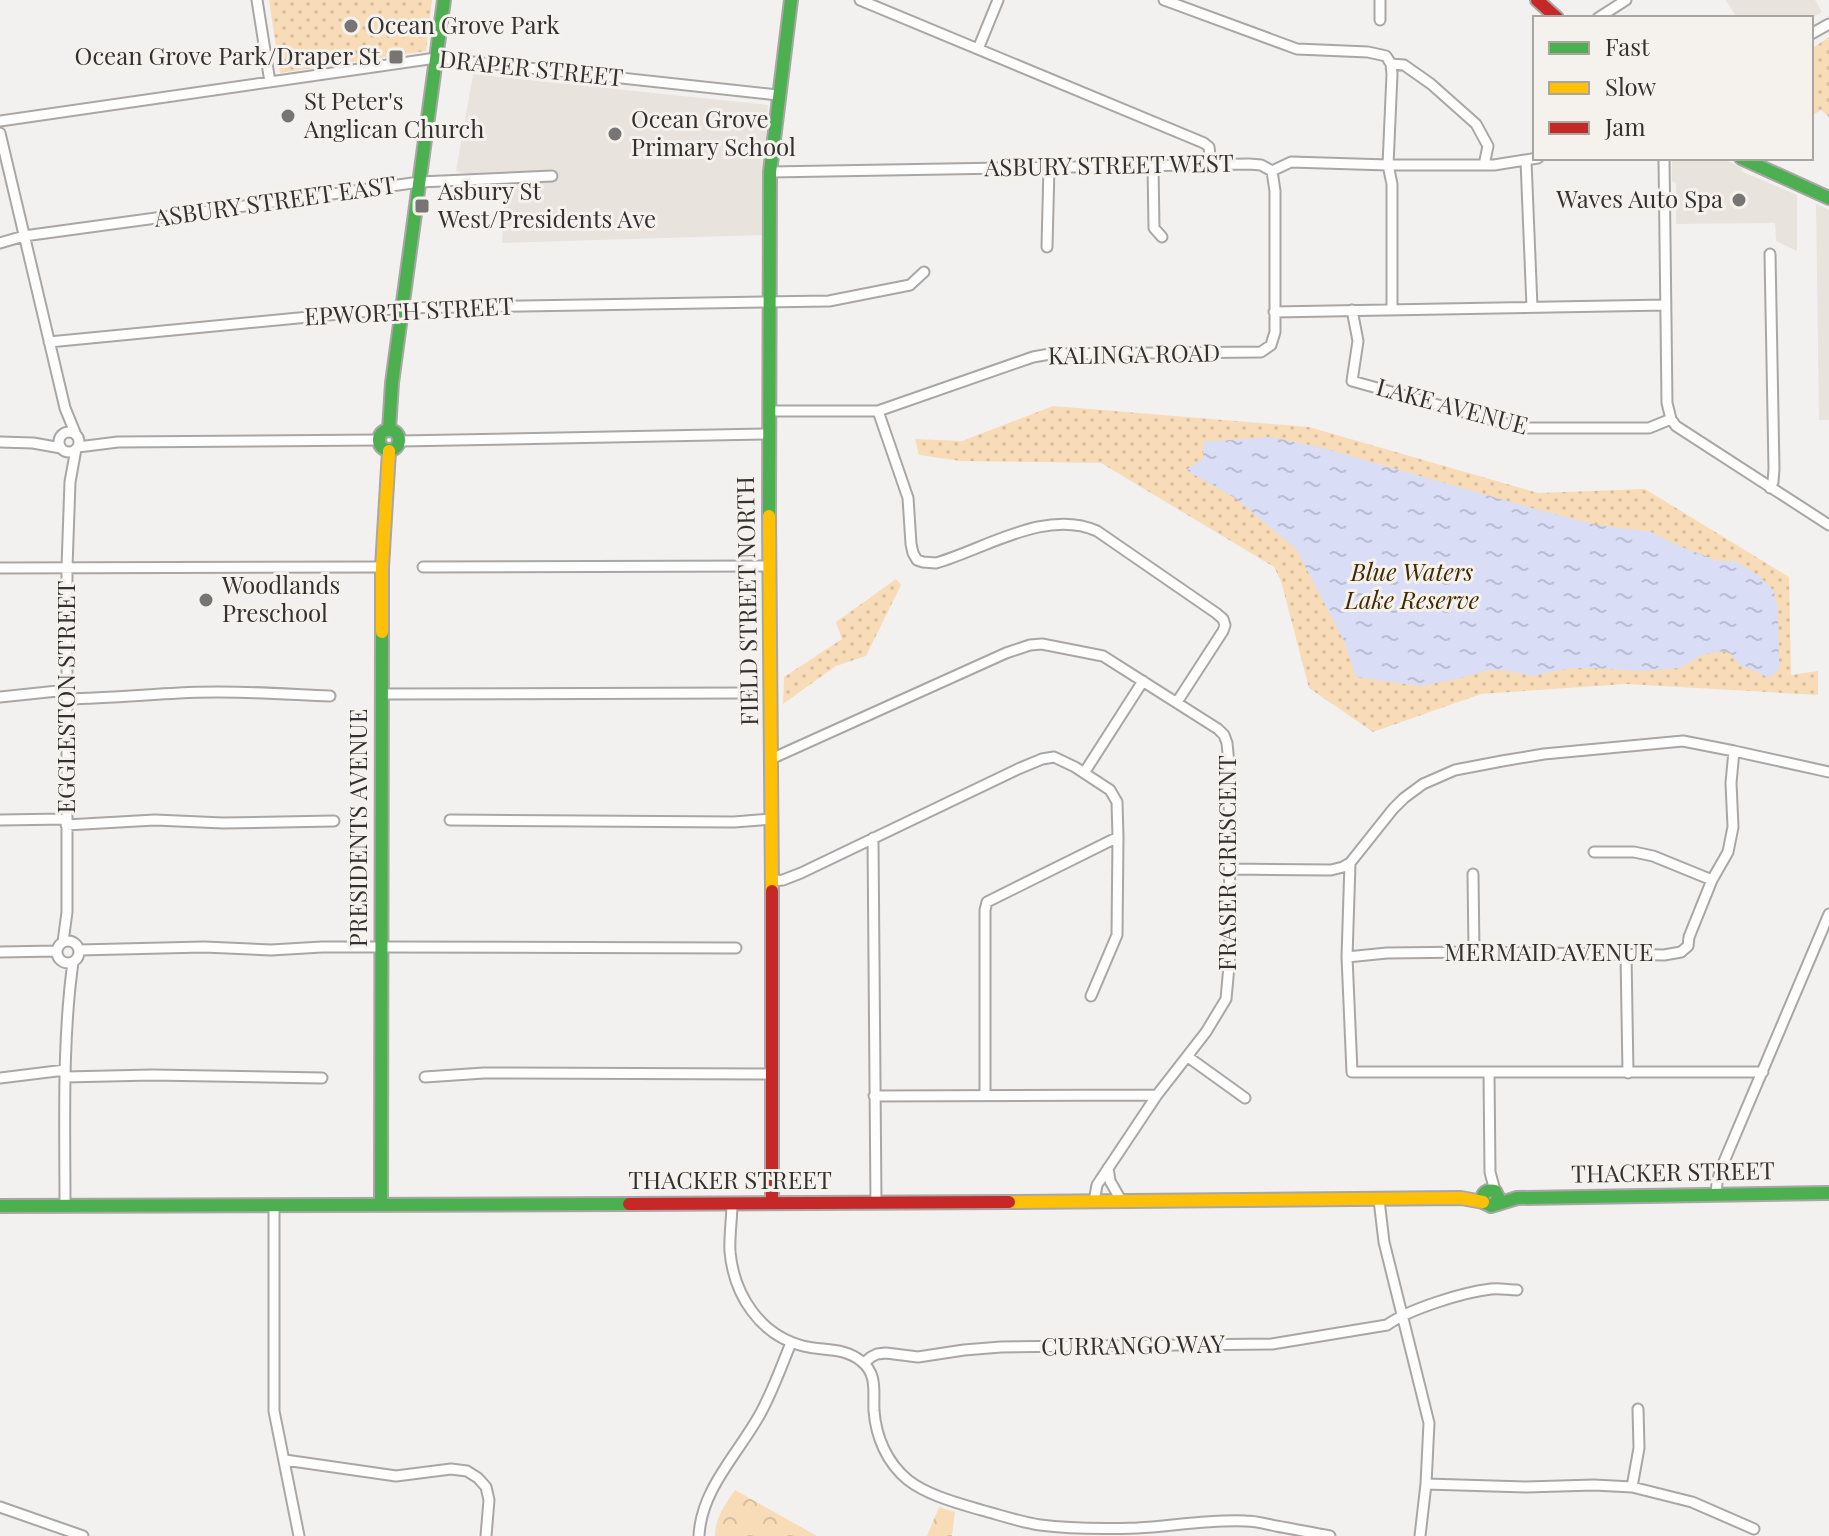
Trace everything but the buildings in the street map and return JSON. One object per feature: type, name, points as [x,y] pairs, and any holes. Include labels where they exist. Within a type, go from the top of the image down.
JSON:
[{"type":"street","points":[[257,0],[270,82]]},
{"type":"street","points":[[389,430],[392,383],[444,0]]},
{"type":"street","name":"FIELD STREET NORTH","points":[[772,1203],[768,434],[770,172],[791,0]]},
{"type":"street","points":[[860,0],[1204,143],[1209,147],[1211,164]]},
{"type":"street","points":[[978,49],[998,0]]},
{"type":"street","points":[[1164,0],[1297,49],[1368,52],[1404,65],[1431,84],[1476,124],[1488,146],[1484,165]]},
{"type":"street","points":[[1380,0],[1380,20]]},
{"type":"street","points":[[1537,0],[1555,16]]},
{"type":"street","points":[[1601,16],[1626,0]]},
{"type":"street","name":"DRAPER STREET","points":[[0,121],[436,58],[778,95]]},
{"type":"street","points":[[1389,60],[1392,309]]},
{"type":"street","name":"EGGLESTON STREET","points":[[0,133],[65,408],[70,442],[67,912],[68,946],[77,959],[68,962]]},
{"type":"street","name":"ASBURY STREET WEST","points":[[770,172],[1211,164],[1261,165],[1272,171],[1291,162],[1484,165],[1533,159]]},
{"type":"street","points":[[1664,160],[1667,403],[1671,419],[1676,426],[1829,525]]},
{"type":"street","points":[[1745,160],[1829,198]]},
{"type":"street","points":[[1526,161],[1532,307]]},
{"type":"street","points":[[1153,165],[1154,228],[1162,237]]},
{"type":"street","points":[[1047,247],[1049,167]]},
{"type":"street","points":[[1272,171],[1275,191],[1274,312],[1666,305]]},
{"type":"street","name":"ASBURY STREET EAST","points":[[0,243],[24,236],[420,182],[552,176]]},
{"type":"street","points":[[1770,254],[1774,469],[1770,488]]},
{"type":"street","name":"EPWORTH STREET","points":[[49,342],[402,308],[829,301],[910,285],[924,272]]},
{"type":"street","name":"LAKE AVENUE","points":[[1352,310],[1358,341],[1352,381],[1530,429],[1649,428],[1671,419]]},
{"type":"street","name":"KALINGA ROAD","points":[[769,411],[878,411],[1033,357],[1254,353],[1267,348],[1274,339],[1274,312]]},
{"type":"street","points":[[878,411],[908,498],[911,544],[917,560],[936,563],[1022,531],[1059,524],[1084,525],[1223,619],[1225,625],[1219,638],[1177,702]]},
{"type":"street","points":[[389,430],[397,433],[400,441],[396,448],[389,451],[382,448],[379,440],[382,433],[389,430]]},
{"type":"street","points":[[400,441],[768,434]]},
{"type":"street","points":[[0,442],[379,440]]},
{"type":"street","name":"PRESIDENTS AVENUE","points":[[381,1205],[382,567],[389,451]]},
{"type":"street","points":[[423,567],[770,566]]},
{"type":"street","points":[[0,568],[382,567]]},
{"type":"street","name":"FRASER CRESCENT","points":[[771,759],[1030,645],[1054,645],[1103,656],[1224,735],[1229,764],[1230,869],[1226,999],[1108,1168],[1095,1189],[1094,1202]]},
{"type":"street","points":[[1084,773],[1143,681]]},
{"type":"street","points":[[0,697],[67,695],[120,698],[247,692],[330,696]]},
{"type":"street","points":[[382,694],[743,693]]},
{"type":"street","points":[[1230,869],[1331,870],[1343,867],[1350,863],[1404,798],[1423,784],[1455,770],[1544,754],[1683,741],[1829,772]]},
{"type":"street","name":"MERMAID AVENUE","points":[[1347,957],[1387,953],[1681,952],[1688,946],[1712,880],[1728,852],[1734,751]]},
{"type":"street","points":[[772,881],[792,877],[1018,769],[1054,757],[1110,790],[1118,810],[1117,935],[1091,996]]},
{"type":"street","points":[[450,820],[734,822],[772,819]]},
{"type":"street","points":[[0,820],[334,821]]},
{"type":"street","points":[[985,1095],[987,902],[1118,837]]},
{"type":"street","points":[[873,838],[876,1203]]},
{"type":"street","points":[[1594,852],[1634,852],[1653,856],[1712,880]]},
{"type":"street","points":[[1350,863],[1347,957],[1352,1072],[1763,1072]]},
{"type":"street","points":[[1473,874],[1474,952]]},
{"type":"street","points":[[1716,1195],[1718,1177],[1829,914]]},
{"type":"street","points":[[65,1206],[65,1074],[69,992],[68,962],[58,955],[68,946]]},
{"type":"street","points":[[0,952],[68,946],[271,950],[322,947],[736,948]]},
{"type":"street","points":[[1626,954],[1628,1073]]},
{"type":"street","points":[[1188,1057],[1245,1098]]},
{"type":"street","points":[[425,1077],[484,1073],[771,1074]]},
{"type":"street","points":[[1489,1073],[1490,1195]]},
{"type":"street","points":[[0,1078],[65,1074],[322,1078]]},
{"type":"street","points":[[874,1096],[1157,1095]]},
{"type":"street","points":[[1108,1168],[1110,1181],[1122,1202]]},
{"type":"street","name":"THACKER STREET","points":[[0,1206],[1122,1202],[1829,1193]]},
{"type":"street","points":[[1379,1200],[1384,1242],[1429,1423],[1420,1536]]},
{"type":"street","points":[[732,1203],[730,1248],[735,1279],[747,1304],[766,1327],[791,1343],[848,1353],[864,1363],[875,1386],[876,1421],[887,1456],[897,1471],[924,1490],[970,1507],[1036,1525],[1136,1528],[1247,1520],[1330,1536]]},
{"type":"street","points":[[274,1205],[274,1411],[296,1536]]},
{"type":"street","name":"CURRANGO WAY","points":[[864,1363],[877,1354],[918,1357],[1001,1347],[1272,1344],[1387,1325],[1401,1315],[1472,1292],[1517,1290]]},
{"type":"street","points":[[699,1536],[702,1514],[710,1493],[761,1413],[791,1343]]},
{"type":"street","points":[[1632,1487],[1639,1448],[1638,1409]]},
{"type":"street","points":[[285,1460],[396,1476],[451,1469],[467,1471],[486,1487],[489,1500],[486,1536]]},
{"type":"street","points":[[1426,1484],[1632,1487],[1692,1502],[1754,1529]]},
{"type":"street","points":[[0,1507],[83,1536]]},
{"type":"shaded area","points":[[1726,0],[1815,0],[1822,12],[1813,18],[1736,16]]},
{"type":"shaded area","name":"Ocean Grove Primary School","points":[[473,74],[768,105],[763,185],[764,235],[502,243],[506,174],[456,171]]},
{"type":"shaded area","points":[[1672,160],[1727,160],[1743,169],[1741,171],[1797,195],[1797,251],[1776,241],[1775,223],[1676,224],[1676,183],[1672,181]]},
{"type":"shaded area","points":[[1816,204],[1829,210],[1829,420],[1819,420]]},
{"type":"green space","name":"Ocean Grove Park","points":[[269,0],[432,0],[426,51],[280,73]]},
{"type":"green space","points":[[1829,37],[1829,117],[1821,110],[1813,115],[1813,48]]},
{"type":"green space","name":"Blue Waters Lake Reserve","points":[[1053,406],[1309,427],[1538,493],[1645,489],[1789,577],[1791,675],[1818,671],[1818,695],[1626,684],[1481,694],[1373,732],[1309,688],[1281,581],[1274,567],[1101,463],[961,461],[919,455],[915,439],[962,441]]},
{"type":"green space","points":[[896,579],[901,585],[866,656],[836,666],[783,704],[784,677],[842,639],[836,622]]},
{"type":"green space","points":[[735,1490],[817,1536],[715,1536],[719,1517]]},
{"type":"green space","points":[[939,1507],[955,1512],[952,1536],[927,1536]]},
{"type":"water","name":"Blue Waters Lake Reserve","points":[[1270,437],[1319,447],[1597,525],[1651,532],[1718,561],[1735,561],[1758,575],[1774,591],[1778,611],[1779,669],[1770,678],[1740,665],[1724,651],[1704,654],[1679,668],[1643,671],[1571,668],[1532,676],[1489,670],[1420,686],[1356,677],[1344,641],[1296,549],[1235,498],[1186,470],[1203,459],[1203,442]]},
{"type":"traffic: fast","points":[[389,430],[392,383],[444,0]]},
{"type":"traffic: fast","points":[[769,516],[770,172],[791,0]]},
{"type":"traffic: fast","points":[[1745,160],[1829,198]]},
{"type":"traffic: fast","points":[[385,430],[393,430],[399,440],[393,450],[385,450],[379,444],[379,436],[385,430]]},
{"type":"traffic: fast","points":[[381,1205],[382,632]]},
{"type":"traffic: fast","points":[[1496,1203],[1498,1197],[1495,1191],[1487,1191],[1483,1202],[1491,1206],[1517,1198],[1829,1193]]},
{"type":"traffic: fast","points":[[0,1206],[629,1204]]},
{"type":"traffic: slow","points":[[382,632],[382,567],[389,451]]},
{"type":"traffic: slow","points":[[769,516],[772,891]]},
{"type":"traffic: slow","points":[[1009,1202],[1461,1198],[1483,1202]]},
{"type":"traffic: jam","points":[[1537,0],[1555,16]]},
{"type":"traffic: jam","points":[[772,891],[772,1203]]},
{"type":"traffic: jam","points":[[629,1204],[1009,1202]]},
{"type":"place","name":"Ocean Grove Park","points":[[351,26]]},
{"type":"place","name":"Ocean Grove Park/Draper St","points":[[396,57]]},
{"type":"place","name":"St Peter's Anglican Church","points":[[288,116]]},
{"type":"place","name":"Ocean Grove Primary School","points":[[615,134]]},
{"type":"place","name":"Waves Auto Spa","points":[[1739,200]]},
{"type":"place","name":"Asbury St West/Presidents Ave","points":[[422,206]]},
{"type":"place","name":"Woodlands Preschool","points":[[206,600]]}]
